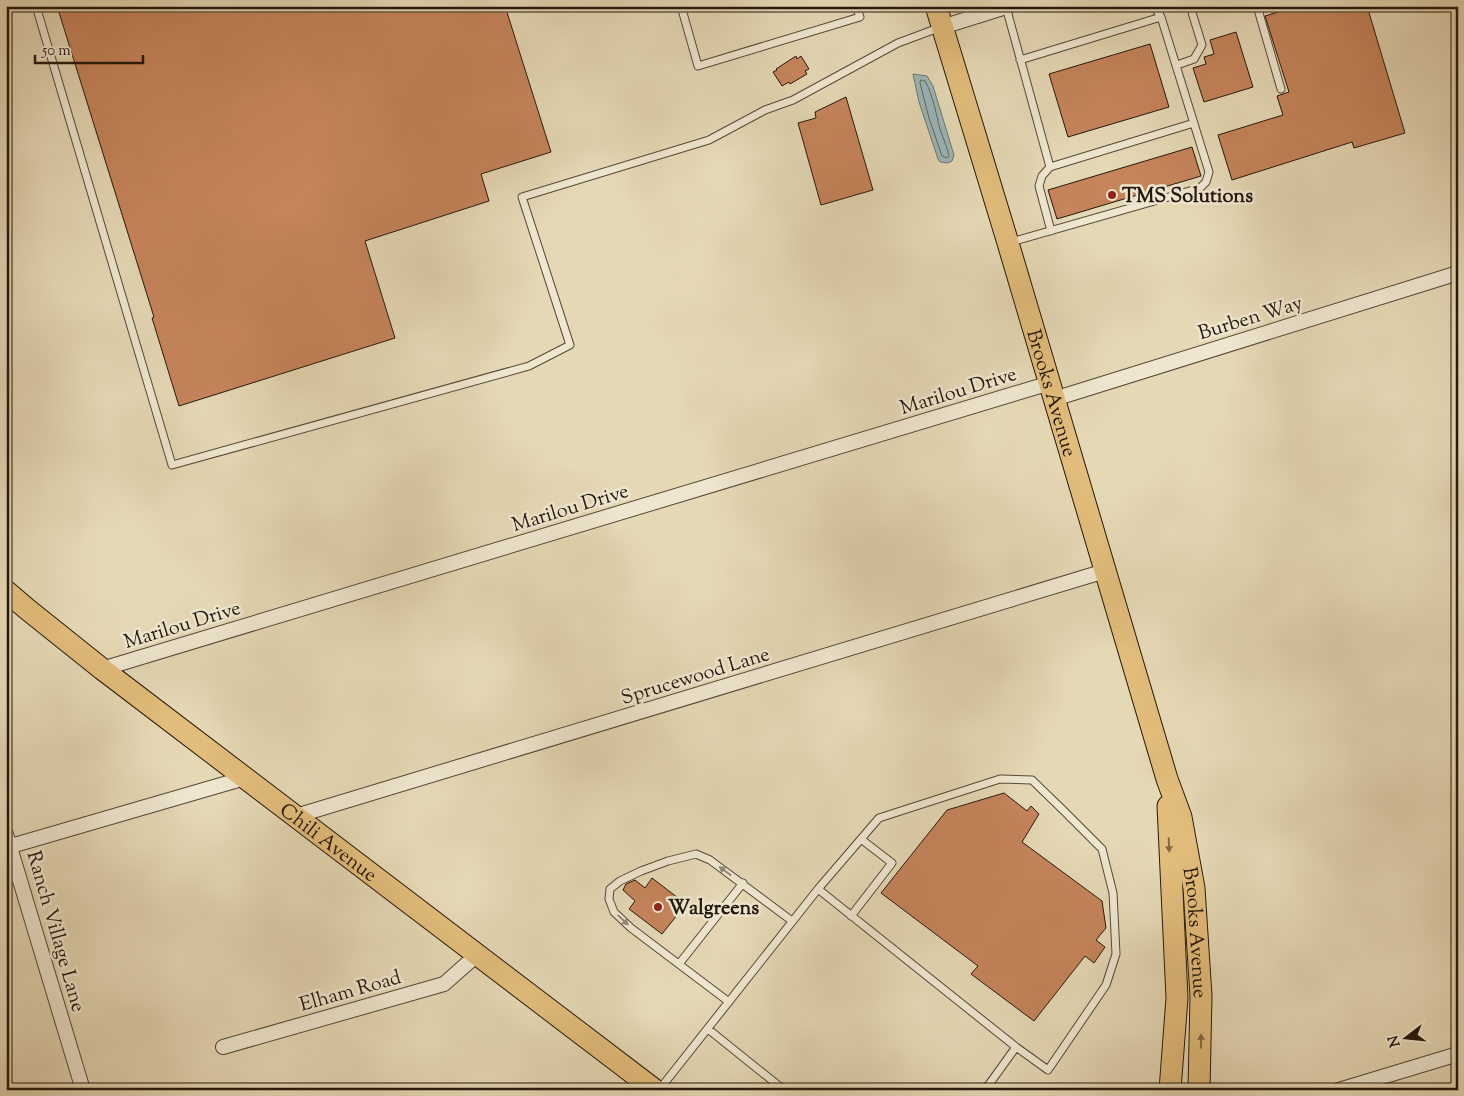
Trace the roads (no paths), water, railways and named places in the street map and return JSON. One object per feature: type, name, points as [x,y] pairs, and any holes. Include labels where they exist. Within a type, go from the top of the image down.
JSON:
[{"type":"main road","name":"Brooks Avenue","points":[[936,6],[1167,779],[1181,818],[1194,888],[1201,996],[1199,1090]]},
{"type":"main road","name":"Chili Avenue","points":[[6,591],[102,669],[655,1090]]},
{"type":"main road","name":"Brooks Avenue","points":[[1167,779],[1177,998],[1170,1090]]},
{"type":"street","points":[[942,27],[1008,7]]},
{"type":"street","name":"Burben Way","points":[[1052,391],[1458,273]]},
{"type":"street","name":"Marilou Drive","points":[[102,669],[1052,391]]},
{"type":"street","name":"Sprucewood Lane","points":[[296,816],[1105,571]]},
{"type":"street","name":"Ranch Village Lane","points":[[82,1090],[8,840],[245,778]]},
{"type":"street","name":"Elham Road","points":[[223,1047],[444,984],[478,954]]},
{"type":"street","points":[[1339,1090],[1458,1054]]},
{"type":"lane","points":[[36,6],[172,465],[528,366],[570,345],[522,197],[708,140],[765,110],[793,100],[898,43],[942,27]]},
{"type":"lane","points":[[681,6],[698,66],[860,17],[856,6]]},
{"type":"lane","points":[[1008,243],[1200,188],[1206,182],[1210,172],[1161,17],[1154,6]]},
{"type":"lane","points":[[1176,65],[1194,59],[1202,45],[1190,6]]},
{"type":"lane","points":[[1257,6],[1281,89]]},
{"type":"lane","points":[[1008,7],[1020,60],[1050,166]]},
{"type":"lane","points":[[1020,60],[1161,17]]},
{"type":"lane","points":[[1051,230],[1039,186],[1042,176],[1050,166],[1194,123]]},
{"type":"lane","points":[[659,1090],[792,921],[818,889],[879,818],[1000,779],[1032,780],[1102,849],[1113,893],[1116,954],[1106,985],[1048,1070],[818,889]]},
{"type":"lane","points":[[851,916],[892,863],[861,839]]},
{"type":"lane","points":[[729,1002],[631,928],[614,912],[609,899],[610,889],[642,871],[668,861],[696,854],[710,860],[792,921]]},
{"type":"lane","points":[[679,964],[742,883]]},
{"type":"lane","points":[[708,1029],[784,1090]]},
{"type":"lane","points":[[984,1090],[1016,1046]]},
{"type":"water","points":[[913,74],[927,76],[933,86],[954,155],[952,161],[948,163],[940,162],[938,159],[919,102]]},
{"type":"place","name":"TMS Solutions","points":[[1112,195]]},
{"type":"place","name":"Walgreens","points":[[658,907]]}]
